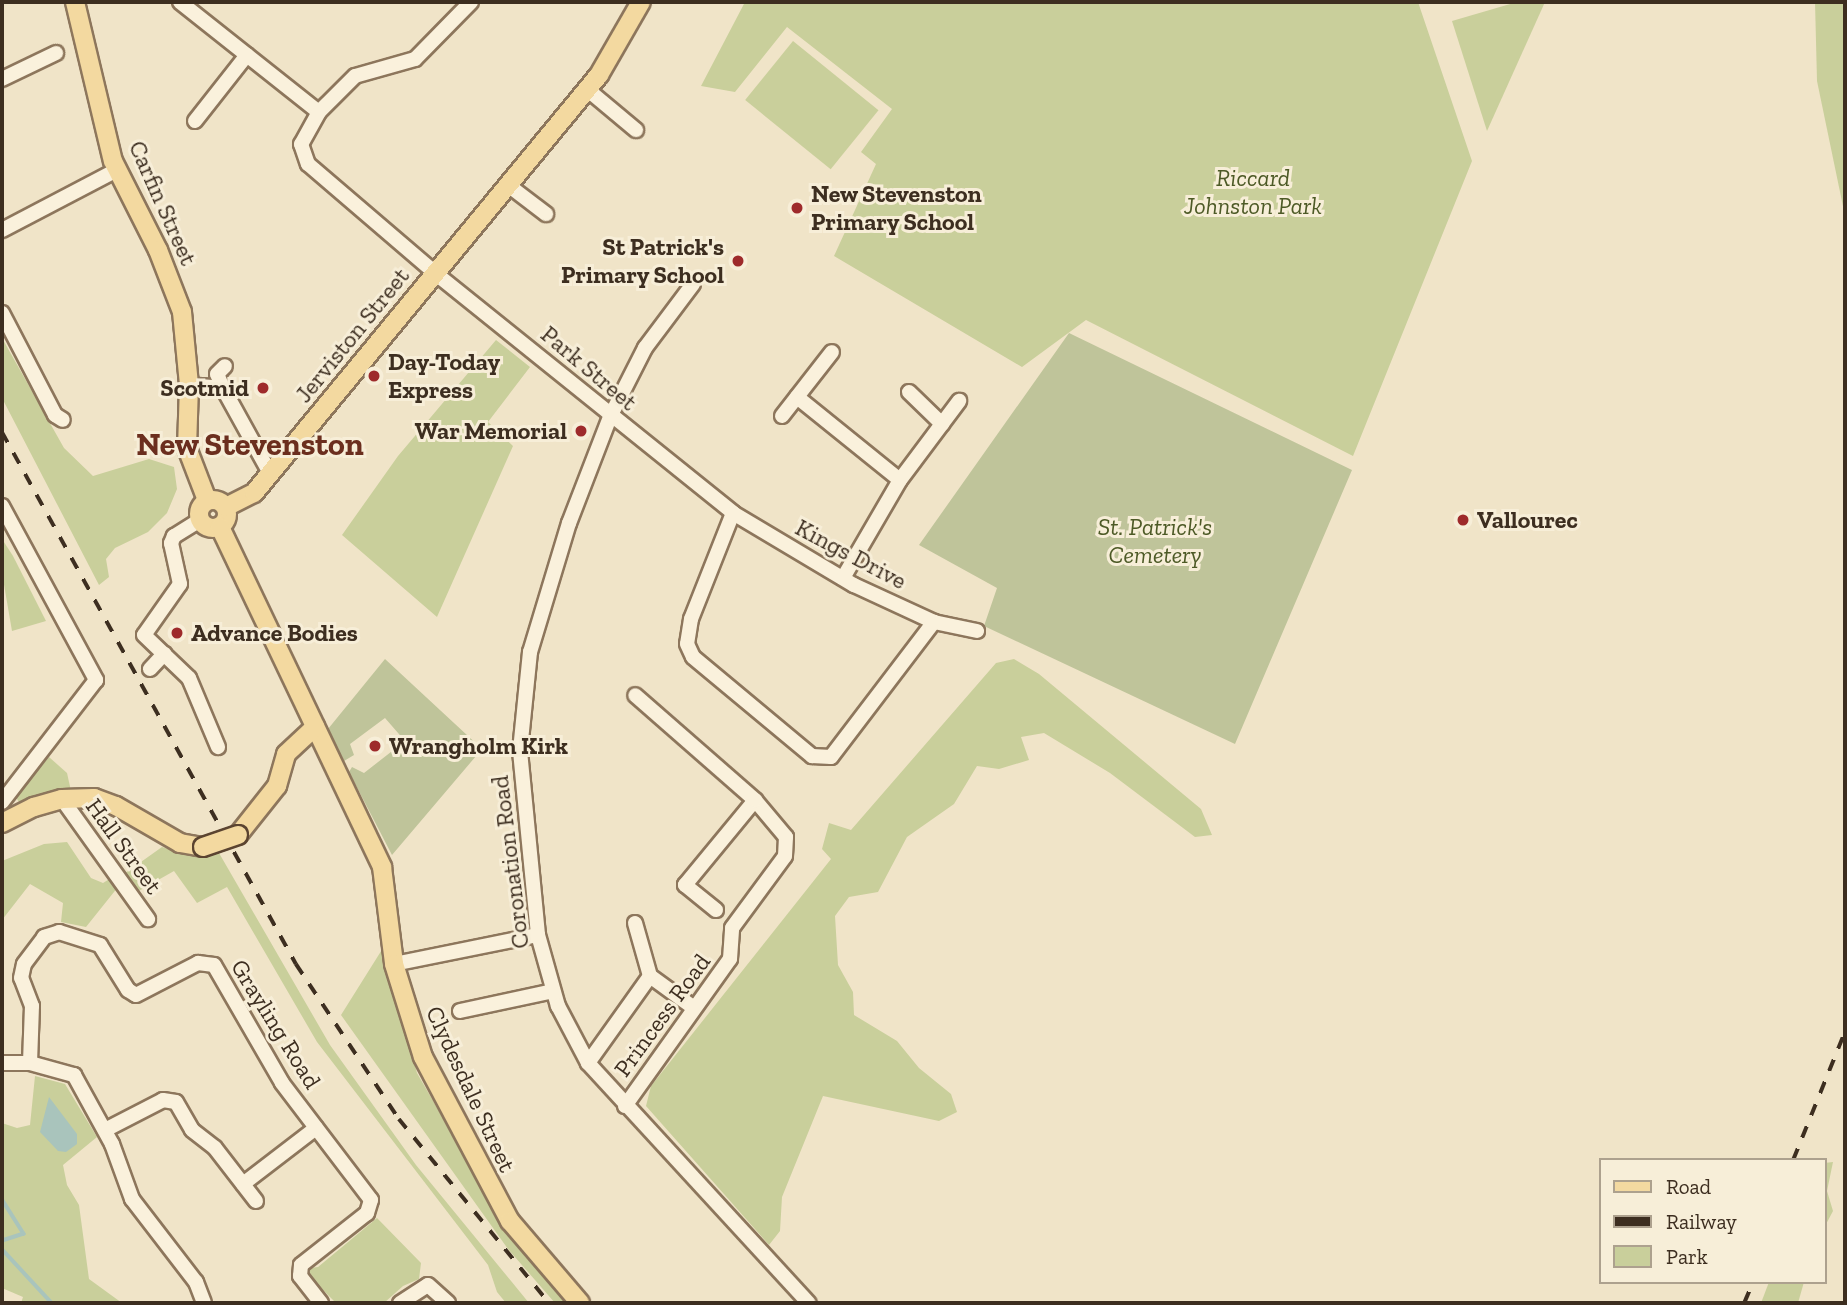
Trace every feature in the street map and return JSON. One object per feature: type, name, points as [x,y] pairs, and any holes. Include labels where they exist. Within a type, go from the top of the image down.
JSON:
[{"type":"main road","name":"Carfin Street","points":[[75,2],[117,170],[158,250],[182,312],[189,385],[187,448],[207,500]]},
{"type":"main road","name":"Jerviston Street","points":[[226,506],[254,493],[271,473],[587,89],[641,2]]},
{"type":"main road","points":[[216,499],[226,506],[226,520],[220,527],[206,527],[200,520],[199,511],[207,500],[216,499]]},
{"type":"main road","name":"Clydesdale Street","points":[[220,527],[382,867],[394,964],[423,1057],[480,1172],[524,1241],[580,1303]]},
{"type":"main road","points":[[2,823],[62,799],[94,798],[116,806],[180,844],[203,848],[239,835],[277,786],[286,754],[315,727]]},
{"type":"street","points":[[180,2],[319,112]]},
{"type":"street","name":"Park Street","points":[[471,2],[415,60],[355,76],[319,112],[301,144],[308,164],[610,417],[714,497]]},
{"type":"street","points":[[2,79],[56,53]]},
{"type":"street","points":[[195,121],[247,55]]},
{"type":"street","points":[[587,89],[636,131]]},
{"type":"street","points":[[2,230],[117,170]]},
{"type":"street","points":[[508,185],[546,214]]},
{"type":"street","name":"Coronation Road","points":[[693,284],[645,348],[610,417],[569,523],[530,652],[520,751],[538,935],[553,990],[588,1063],[625,1107],[685,1166],[809,1303]]},
{"type":"street","points":[[2,313],[55,415],[63,420]]},
{"type":"street","points":[[782,416],[832,352]]},
{"type":"street","points":[[225,366],[217,374],[223,388],[271,473]]},
{"type":"street","points":[[189,385],[223,388]]},
{"type":"street","points":[[909,392],[942,424]]},
{"type":"street","points":[[797,397],[900,480]]},
{"type":"street","points":[[843,578],[900,480],[959,401]]},
{"type":"street","name":"Kings Drive","points":[[714,497],[733,513],[843,578],[934,622],[977,631]]},
{"type":"street","points":[[2,506],[96,680],[2,802]]},
{"type":"street","points":[[733,513],[691,619],[687,645],[693,657],[812,756],[831,757],[934,622]]},
{"type":"street","points":[[200,520],[174,536],[171,544],[180,584],[144,635],[189,678],[218,747]]},
{"type":"street","points":[[150,669],[164,654]]},
{"type":"street","name":"Princess Road","points":[[625,1107],[730,959],[732,928],[742,910],[785,856],[786,837],[755,800],[635,695]]},
{"type":"street","name":"Hall Street","points":[[62,799],[148,919]]},
{"type":"street","points":[[716,911],[685,885],[755,800]]},
{"type":"street","points":[[635,923],[650,976],[694,1007]]},
{"type":"street","name":"Grayling Road","points":[[30,1063],[32,1006],[21,984],[22,972],[44,937],[59,932],[100,945],[128,990],[136,995],[204,961],[218,971],[282,1083],[371,1200],[368,1213],[301,1265],[300,1276],[321,1303]]},
{"type":"street","points":[[394,964],[538,935]]},
{"type":"street","points":[[588,1063],[650,976]]},
{"type":"street","points":[[460,1011],[553,990]]},
{"type":"street","points":[[2,1063],[30,1063],[74,1075],[105,1130],[132,1199],[196,1282],[204,1303]]},
{"type":"street","points":[[105,1130],[169,1099],[256,1201]]},
{"type":"street","points":[[243,1184],[316,1128]]},
{"type":"street","points":[[400,1303],[428,1285],[448,1303]]},
{"type":"green space","name":"Riccard Johnston Park","points":[[745,2],[1418,2],[1472,161],[1353,456],[1086,320],[1022,367],[834,256],[876,164],[861,152],[892,109],[787,27],[735,92],[701,86]]},
{"type":"green space","points":[[1517,2],[1545,2],[1487,131],[1452,21]]},
{"type":"green space","points":[[1815,2],[1845,2],[1845,216],[1817,81]]},
{"type":"green space","points":[[793,41],[878,110],[831,169],[745,100]]},
{"type":"green space","name":"St. Patrick's Cemetery","points":[[1069,333],[1352,470],[1235,744],[984,626],[997,588],[919,545]]},
{"type":"green space","points":[[2,338],[64,448],[93,476],[149,459],[174,467],[177,489],[167,513],[148,532],[115,548],[106,559],[109,577],[99,585],[2,398]]},
{"type":"green space","points":[[496,340],[530,367],[488,422],[513,446],[437,617],[342,535],[398,456]]},
{"type":"green space","points":[[2,539],[46,621],[12,631],[2,573]]},
{"type":"green space","points":[[385,659],[482,749],[392,855],[349,772],[352,767],[364,773],[405,741],[385,718],[350,744],[354,755],[344,761],[328,729]]},
{"type":"green space","points":[[1014,659],[1039,674],[1201,809],[1212,835],[1195,837],[1110,773],[1044,733],[1021,737],[1029,760],[999,769],[977,766],[954,804],[907,837],[878,892],[849,897],[835,916],[838,965],[853,992],[854,1015],[897,1041],[919,1068],[951,1094],[957,1112],[939,1121],[823,1096],[782,1197],[780,1231],[769,1245],[646,1106],[651,1086],[831,859],[822,849],[829,823],[851,830],[996,663]]},
{"type":"green space","points":[[49,757],[67,773],[71,791],[19,802],[15,796]]},
{"type":"green space","points":[[67,842],[91,878],[103,883],[111,878],[118,887],[86,927],[61,922],[63,903],[30,884],[2,920],[2,861],[44,844]]},
{"type":"green space","points":[[162,847],[189,856],[219,853],[330,1045],[416,1165],[529,1303],[506,1303],[497,1292],[488,1265],[317,1042],[227,887],[197,903],[174,871],[137,892],[124,874]]},
{"type":"green space","points":[[383,948],[417,1073],[513,1240],[571,1303],[555,1303],[508,1249],[341,1015]]},
{"type":"green space","points":[[35,1076],[65,1084],[97,1137],[63,1165],[67,1185],[79,1205],[89,1279],[122,1303],[21,1303],[23,1297],[2,1288],[2,1123],[17,1128],[30,1125]]},
{"type":"green space","points":[[1833,1162],[1827,1191],[1833,1211],[1826,1224],[1826,1163]]},
{"type":"green space","points":[[377,1218],[421,1263],[419,1279],[403,1286],[384,1303],[336,1303],[310,1277],[310,1268],[318,1267]]},
{"type":"green space","points":[[1768,1284],[1803,1284],[1798,1303],[1761,1303]]},
{"type":"water","points":[[49,1097],[77,1134],[77,1144],[66,1152],[58,1151],[40,1132]]},
{"type":"waterway","points":[[2,1199],[24,1234],[2,1241]]},
{"type":"waterway","points":[[2,1249],[52,1303]]},
{"type":"railway","points":[[2,432],[296,964],[399,1119],[549,1303]]},
{"type":"railway","points":[[1794,1158],[1845,1031]]},
{"type":"railway","points":[[1744,1303],[1752,1284]]},
{"type":"place","name":"New Stevenston Primary School","points":[[797,208]]},
{"type":"place","name":"St Patrick's Primary School","points":[[738,261]]},
{"type":"place","name":"Day-Today Express","points":[[374,376]]},
{"type":"place","name":"Scotmid","points":[[263,388]]},
{"type":"place","name":"War Memorial","points":[[581,431]]},
{"type":"place","name":"Vallourec","points":[[1463,520]]},
{"type":"place","name":"Advance Bodies","points":[[177,633]]},
{"type":"place","name":"Wrangholm Kirk","points":[[375,746]]},
{"type":"district","name":"New Stevenston","points":[[250,444]]}]
